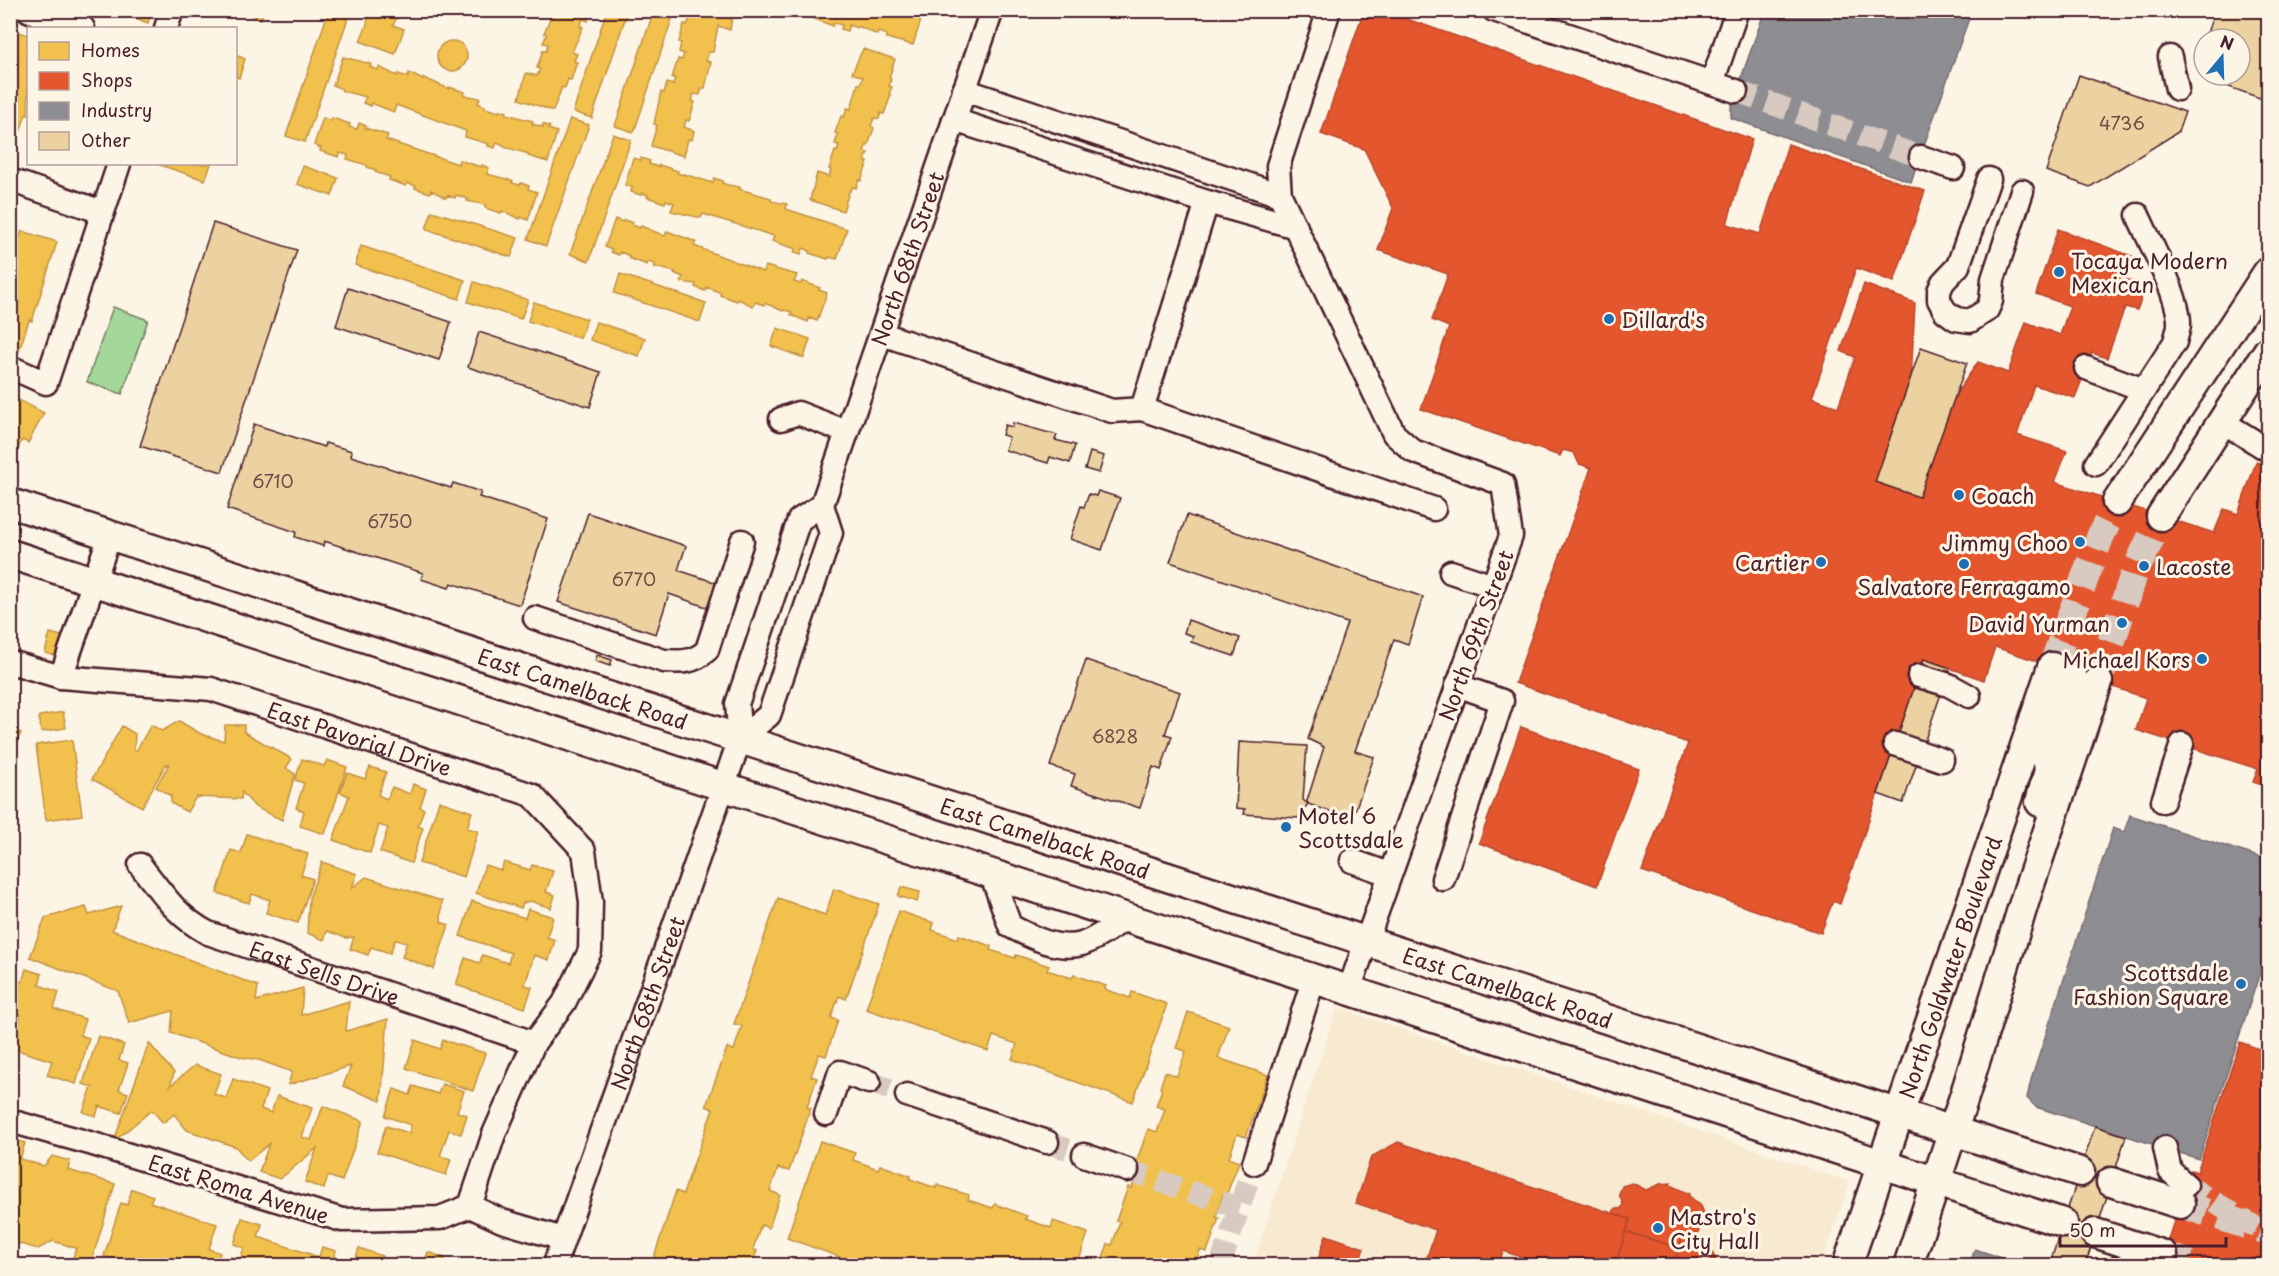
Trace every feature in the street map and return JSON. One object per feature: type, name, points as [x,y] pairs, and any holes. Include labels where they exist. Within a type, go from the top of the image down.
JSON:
[{"type":"main road","points":[[2117,502],[2268,272]]},
{"type":"main road","points":[[2162,516],[2268,351]]},
{"type":"main road","name":"East Camelback Road","points":[[10,503],[2080,1172]]},
{"type":"main road","points":[[10,554],[2063,1223]]},
{"type":"main road","name":"North Goldwater Boulevard","points":[[1847,1266],[2035,717],[2074,674],[2057,718],[2058,733],[2069,769],[2027,893]]},
{"type":"main road","points":[[1908,1266],[2027,893],[2016,875],[2049,770],[2035,717]]},
{"type":"main road","points":[[2111,1182],[2183,1194]]},
{"type":"main road","points":[[2095,1233],[2163,1255]]},
{"type":"street","points":[[28,10],[63,25],[76,27]]},
{"type":"street","points":[[166,27],[172,10]]},
{"type":"street","name":"North 68th Street","points":[[554,1266],[740,739],[737,704],[799,520],[822,505],[992,10]]},
{"type":"street","name":"North 69th Street","points":[[1329,10],[1278,166],[1280,195],[1394,434],[1413,451],[1503,484],[1511,536],[1349,990]]},
{"type":"street","points":[[1494,10],[1736,91]]},
{"type":"street","points":[[1712,83],[1737,10]]},
{"type":"street","points":[[2170,57],[2177,89]]},
{"type":"street","points":[[964,90],[1280,195]]},
{"type":"street","points":[[954,120],[1207,202],[1296,227]]},
{"type":"street","points":[[1921,157],[1953,168]]},
{"type":"street","points":[[10,367],[46,383],[119,165]]},
{"type":"street","points":[[10,180],[102,212]]},
{"type":"street","points":[[1989,180],[1958,266],[1943,282],[1940,291],[1940,300],[1945,311],[1956,319],[1970,321],[1987,310],[1991,301],[1993,279],[2022,191]]},
{"type":"street","points":[[1142,409],[1207,202]]},
{"type":"street","points":[[2096,464],[2175,342],[2179,324],[2171,291],[2138,214]]},
{"type":"street","points":[[1958,266],[1993,279]]},
{"type":"street","points":[[882,334],[1112,411],[1142,409],[1434,509]]},
{"type":"street","points":[[2086,368],[2144,390]]},
{"type":"street","points":[[781,419],[798,413],[847,432]]},
{"type":"street","points":[[2223,422],[2268,450]]},
{"type":"street","points":[[740,739],[769,715],[831,532],[822,505]]},
{"type":"street","points":[[61,677],[110,535]]},
{"type":"street","points":[[535,618],[664,660],[682,662],[699,658],[707,650],[742,541]]},
{"type":"street","points":[[1451,572],[1493,586]]},
{"type":"street","name":"East Pavorial Drive","points":[[10,663],[61,677],[211,689],[532,795],[584,852],[591,902],[590,951],[564,1003],[534,1043]]},
{"type":"street","points":[[1918,676],[1949,685],[1969,696]]},
{"type":"street","points":[[1443,879],[1502,701],[1457,685]]},
{"type":"street","points":[[1895,744],[1942,760]]},
{"type":"street","points":[[2163,801],[2182,744]]},
{"type":"street","points":[[1352,861],[1389,874]]},
{"type":"street","name":"East Sells Drive","points":[[140,865],[175,910],[188,922],[208,933],[534,1043]]},
{"type":"street","points":[[991,873],[1010,926],[1029,936],[1068,947],[1084,944],[1127,918]]},
{"type":"street","points":[[1254,1163],[1314,978]]},
{"type":"street","points":[[534,1043],[494,1134],[470,1206],[502,1221],[563,1239]]},
{"type":"street","points":[[826,1114],[840,1072],[869,1082]]},
{"type":"street","points":[[907,1095],[1047,1142]]},
{"type":"street","name":"East Roma Avenue","points":[[10,1121],[342,1220],[440,1218],[470,1206]]},
{"type":"street","points":[[2165,1148],[2170,1171],[2183,1194]]},
{"type":"street","points":[[1084,1155],[1127,1170]]},
{"type":"shaded area","points":[[1337,1007],[1850,1182],[1822,1265],[1252,1266]]},
{"type":"green space","points":[[113,307],[148,320],[122,394],[87,382]]},
{"type":"building: Homes","points":[[112,10],[152,10],[148,23]]},
{"type":"building: Homes","points":[[237,10],[264,10],[261,19]]},
{"type":"building: Homes","points":[[329,10],[351,10],[305,142],[286,136]]},
{"type":"building: Homes","points":[[366,10],[401,10],[393,25],[404,29],[395,54],[360,41],[367,24],[368,17],[364,16]]},
{"type":"building: Homes","points":[[555,10],[594,10],[593,14],[590,13],[588,21],[583,19],[580,26],[583,27],[572,52],[577,54],[574,61],[577,62],[571,80],[568,79],[565,88],[562,87],[553,111],[519,99],[526,73],[537,76],[540,69],[537,68],[543,50],[546,51],[548,44],[543,43],[547,34],[544,33]]},
{"type":"building: Homes","points":[[607,10],[628,10],[592,118],[573,112]]},
{"type":"building: Homes","points":[[654,10],[675,10],[634,132],[615,126]]},
{"type":"building: Homes","points":[[733,10],[730,30],[718,26],[713,52],[709,52],[706,61],[711,62],[705,88],[702,88],[700,95],[694,94],[692,101],[695,102],[689,121],[686,120],[684,127],[694,131],[692,140],[688,139],[684,156],[651,146],[657,125],[654,124],[661,92],[664,93],[667,83],[673,85],[675,78],[672,78],[678,59],[682,60],[684,54],[679,52],[681,43],[679,42],[684,24],[687,25],[690,18],[693,18],[695,12]]},
{"type":"building: Homes","points":[[791,10],[908,10],[922,17],[913,45],[886,38],[887,35],[878,32],[877,35],[858,26],[857,28],[849,25],[847,31],[841,29],[842,25],[834,23],[833,26]]},
{"type":"building: Homes","points":[[10,29],[27,35],[27,114],[15,147],[10,146]]},
{"type":"building: Homes","points":[[452,41],[463,45],[467,56],[463,67],[452,71],[441,67],[437,56],[441,45]]},
{"type":"building: Homes","points":[[863,49],[895,59],[889,78],[891,79],[889,86],[892,87],[884,114],[881,113],[879,119],[874,118],[871,126],[874,128],[864,152],[868,153],[865,161],[868,162],[861,181],[859,180],[856,188],[853,187],[849,192],[843,211],[810,200],[817,173],[829,177],[831,170],[829,169],[839,145],[835,144],[838,134],[835,133],[841,116],[844,117],[847,108],[851,109],[858,84],[863,77],[852,73]]},
{"type":"building: Homes","points":[[237,55],[245,59],[239,78],[237,77]]},
{"type":"building: Homes","points":[[343,57],[371,64],[370,67],[378,70],[379,67],[397,76],[398,74],[408,77],[409,73],[423,80],[424,78],[449,89],[449,87],[465,92],[464,95],[480,98],[478,103],[485,108],[507,112],[506,114],[533,121],[532,124],[543,127],[543,124],[550,127],[548,129],[557,132],[548,162],[504,147],[497,142],[495,148],[488,146],[489,144],[465,137],[466,131],[396,105],[394,112],[371,103],[371,106],[363,103],[366,97],[342,91],[333,85]]},
{"type":"building: Homes","points":[[323,118],[331,121],[332,118],[357,129],[359,123],[366,126],[365,128],[388,135],[386,140],[458,164],[459,160],[481,167],[482,165],[489,168],[487,174],[529,186],[528,189],[537,192],[528,220],[485,208],[486,205],[467,201],[468,199],[456,195],[455,198],[447,195],[446,198],[431,190],[430,193],[407,183],[406,186],[389,180],[390,177],[375,172],[376,170],[367,165],[347,159],[348,155],[340,153],[339,157],[320,151],[321,148],[314,145]]},
{"type":"building: Homes","points":[[570,119],[589,125],[546,246],[528,239]]},
{"type":"building: Homes","points":[[613,134],[631,140],[589,261],[570,254]]},
{"type":"building: Homes","points":[[633,158],[641,160],[641,158],[650,161],[649,164],[658,167],[659,165],[678,171],[677,173],[713,183],[714,178],[723,181],[722,183],[740,187],[739,189],[771,198],[771,201],[787,204],[786,209],[847,229],[837,259],[829,257],[828,259],[809,253],[810,251],[803,248],[801,254],[794,252],[796,249],[772,241],[774,236],[703,214],[701,218],[671,211],[674,203],[666,200],[665,203],[642,193],[641,195],[631,192],[632,187],[625,185]]},
{"type":"building: Homes","points":[[160,165],[211,165],[205,180]]},
{"type":"building: Homes","points":[[303,166],[338,178],[332,196],[297,184]]},
{"type":"building: Homes","points":[[432,211],[518,238],[511,257],[426,229]]},
{"type":"building: Homes","points":[[615,219],[633,223],[632,225],[640,228],[641,226],[665,236],[667,231],[696,242],[694,246],[763,272],[765,266],[797,275],[794,282],[801,284],[802,281],[827,293],[817,321],[809,318],[808,322],[791,315],[792,312],[783,311],[765,303],[764,305],[755,302],[753,306],[738,299],[737,301],[720,295],[721,293],[707,287],[705,291],[695,287],[696,284],[681,282],[683,277],[675,272],[654,267],[655,264],[648,262],[647,265],[620,252],[619,255],[611,252],[612,250],[605,247]]},
{"type":"building: Homes","points":[[10,223],[19,225],[11,250],[10,250]]},
{"type":"building: Homes","points":[[22,231],[57,242],[32,321],[29,320],[19,351],[10,348],[10,265]]},
{"type":"building: Homes","points":[[361,246],[465,280],[459,299],[355,265]]},
{"type":"building: Homes","points":[[620,274],[706,303],[700,322],[614,293]]},
{"type":"building: Homes","points":[[474,282],[528,300],[521,319],[468,302]]},
{"type":"building: Homes","points":[[534,302],[587,319],[580,338],[528,321]]},
{"type":"building: Homes","points":[[596,322],[645,338],[639,356],[590,340]]},
{"type":"building: Homes","points":[[777,328],[810,339],[804,358],[771,346]]},
{"type":"building: Homes","points":[[10,398],[18,403],[19,400],[44,413],[28,443],[22,440],[18,449],[10,445]]},
{"type":"building: Homes","points":[[50,633],[70,638],[69,659],[45,653]]},
{"type":"building: Homes","points":[[63,712],[66,728],[41,732],[39,716]]},
{"type":"building: Homes","points":[[179,721],[201,734],[224,741],[225,725],[244,725],[244,732],[292,759],[286,768],[295,774],[282,820],[255,807],[242,792],[241,799],[196,797],[187,812],[171,803],[171,796],[156,787],[169,764],[166,764],[142,807],[92,779],[122,726],[135,734],[134,751],[136,751],[151,725],[162,731]]},
{"type":"building: Homes","points":[[10,729],[21,733],[15,746],[10,744]]},
{"type":"building: Homes","points":[[72,740],[82,815],[46,820],[36,745]]},
{"type":"building: Homes","points":[[302,759],[324,766],[327,760],[347,767],[325,834],[300,826],[304,811],[296,808],[304,783],[295,780]]},
{"type":"building: Homes","points":[[370,767],[386,772],[378,795],[387,799],[392,787],[410,794],[413,784],[426,789],[420,807],[424,809],[418,826],[423,828],[411,863],[380,852],[388,828],[379,825],[370,853],[333,840],[349,796],[340,792],[347,773],[365,779]]},
{"type":"building: Homes","points":[[439,801],[472,812],[467,828],[478,831],[464,877],[419,863]]},
{"type":"building: Homes","points":[[247,834],[308,854],[301,875],[313,879],[298,923],[266,913],[270,900],[252,894],[249,903],[217,893],[231,850],[241,853]]},
{"type":"building: Homes","points":[[322,862],[357,874],[352,888],[366,877],[442,901],[441,922],[449,925],[434,969],[402,957],[407,942],[395,940],[390,953],[371,947],[368,955],[350,949],[354,937],[346,938],[327,931],[324,940],[307,933],[309,899]]},
{"type":"building: Homes","points":[[504,862],[530,870],[532,865],[553,871],[546,892],[555,895],[551,908],[530,901],[523,903],[521,908],[476,893],[485,865],[501,870]]},
{"type":"building: Homes","points":[[901,887],[920,892],[917,902],[898,896]]},
{"type":"building: Homes","points":[[834,889],[879,904],[846,999],[839,996],[831,1018],[838,1020],[826,1056],[819,1054],[811,1076],[817,1078],[807,1107],[811,1108],[789,1171],[778,1168],[770,1191],[780,1195],[769,1228],[761,1225],[753,1249],[757,1251],[751,1266],[651,1266],[676,1191],[683,1194],[713,1109],[706,1106],[727,1048],[734,1050],[742,1026],[734,1024],[778,898],[825,915]]},
{"type":"building: Homes","points":[[472,901],[525,918],[528,909],[553,917],[547,937],[555,940],[549,960],[534,955],[525,985],[532,987],[525,1008],[456,985],[465,958],[480,963],[482,955],[508,963],[511,953],[460,936]]},
{"type":"building: Homes","points":[[121,906],[112,930],[258,986],[256,1001],[303,988],[301,1015],[349,1001],[346,1031],[388,1019],[381,1101],[343,1086],[351,1066],[288,1085],[292,1072],[171,1033],[173,1011],[129,1023],[118,991],[30,957],[45,918],[86,907],[89,915]]},
{"type":"building: Homes","points":[[899,911],[934,923],[932,930],[958,939],[959,935],[991,946],[990,950],[1015,958],[1016,955],[1049,966],[1047,970],[1072,978],[1074,975],[1106,986],[1104,989],[1130,998],[1132,992],[1167,1004],[1133,1102],[1012,1059],[1017,1044],[993,1036],[988,1051],[866,1009]]},
{"type":"building: Homes","points":[[26,969],[42,974],[39,985],[59,992],[54,1009],[85,1019],[80,1035],[89,1038],[76,1084],[47,1075],[52,1061],[11,1048],[21,1015],[10,1012],[10,978],[22,982]]},
{"type":"building: Homes","points":[[1188,1012],[1229,1026],[1218,1058],[1268,1075],[1246,1137],[1237,1134],[1229,1158],[1239,1162],[1226,1196],[1223,1195],[1216,1217],[1219,1218],[1207,1252],[1200,1250],[1195,1266],[1098,1266],[1108,1244],[1112,1245],[1120,1222],[1116,1221],[1128,1187],[1132,1188],[1141,1164],[1136,1163],[1148,1129],[1157,1132],[1165,1109],[1156,1106],[1165,1072],[1177,1076],[1186,1051],[1176,1048]]},
{"type":"building: Homes","points":[[98,1036],[124,1045],[119,1060],[128,1063],[119,1090],[128,1093],[121,1113],[99,1106],[96,1116],[83,1112],[92,1087],[83,1084]]},
{"type":"building: Homes","points":[[415,1040],[440,1049],[443,1040],[485,1053],[473,1091],[406,1068]]},
{"type":"building: Homes","points":[[149,1043],[174,1073],[170,1086],[195,1065],[221,1074],[214,1094],[226,1098],[233,1079],[267,1091],[261,1109],[271,1113],[277,1096],[312,1108],[302,1137],[311,1140],[323,1106],[363,1121],[342,1181],[328,1176],[324,1189],[305,1182],[317,1148],[280,1179],[259,1172],[269,1144],[248,1161],[236,1147],[187,1130],[174,1114],[163,1123],[152,1110],[114,1141]]},
{"type":"building: Homes","points":[[442,1084],[464,1091],[457,1112],[467,1115],[461,1134],[449,1130],[440,1156],[451,1159],[446,1175],[377,1152],[386,1126],[409,1133],[411,1125],[385,1116],[394,1089],[410,1095],[413,1086],[438,1094]]},
{"type":"building: Homes","points":[[10,1138],[25,1143],[20,1159],[44,1166],[52,1156],[70,1161],[68,1170],[115,1184],[90,1266],[71,1264],[76,1248],[53,1241],[38,1249],[10,1241]]},
{"type":"building: Homes","points":[[820,1141],[855,1153],[853,1160],[878,1169],[880,1165],[936,1188],[937,1185],[969,1195],[968,1200],[993,1208],[995,1204],[1027,1216],[1025,1219],[1051,1228],[1053,1221],[1088,1233],[1077,1266],[865,1266],[787,1238]]},
{"type":"building: Homes","points":[[132,1189],[153,1196],[150,1202],[217,1224],[209,1249],[220,1253],[216,1266],[134,1266],[104,1256],[121,1203],[127,1205]]},
{"type":"building: Homes","points":[[242,1218],[262,1224],[258,1237],[319,1257],[322,1247],[336,1251],[331,1266],[227,1266],[230,1257],[240,1260],[244,1248],[234,1244]]},
{"type":"building: Homes","points":[[359,1248],[382,1256],[380,1263],[387,1266],[353,1266]]},
{"type":"building: Homes","points":[[428,1252],[445,1258],[442,1266],[423,1266]]},
{"type":"building: Shops","points":[[1364,10],[1381,10],[1752,139],[1727,224],[1760,234],[1788,144],[1925,191],[1894,282],[1856,268],[1812,398],[1838,407],[1855,357],[1841,351],[1864,284],[1915,303],[1911,382],[1954,397],[1978,362],[2008,373],[2026,322],[2060,335],[2070,306],[2036,294],[2058,229],[2134,257],[2126,280],[2146,286],[2137,310],[2125,307],[2107,358],[2092,353],[2075,398],[2034,385],[2017,435],[2067,451],[2055,482],[2214,533],[2224,509],[2238,514],[2256,462],[2268,465],[2268,787],[2253,782],[2258,769],[2136,730],[2146,698],[1995,647],[1984,680],[1924,659],[1840,904],[1833,901],[1821,933],[1642,871],[1688,743],[1515,683],[1591,468],[1579,464],[1574,453],[1563,450],[1560,456],[1421,409],[1449,327],[1432,320],[1448,274],[1378,250],[1393,208],[1364,149],[1321,134]]},
{"type":"building: Shops","points":[[1521,727],[1639,769],[1597,886],[1479,843]]},
{"type":"building: Shops","name":"Scottsdale Fashion Square","points":[[2240,1042],[2268,1052],[2268,1266],[2159,1266],[2191,1170],[2197,1172]]},
{"type":"building: Shops","points":[[1398,1142],[1630,1219],[1615,1266],[1548,1266],[1503,1251],[1499,1266],[1424,1266],[1436,1230],[1356,1203],[1371,1157]]},
{"type":"building: Shops","points":[[1632,1183],[1646,1190],[1660,1184],[1671,1183],[1670,1185],[1689,1194],[1701,1206],[1704,1213],[1696,1240],[1683,1236],[1679,1248],[1626,1232],[1630,1219],[1613,1213],[1615,1208],[1621,1209],[1623,1204],[1619,1194],[1622,1186]]},
{"type":"building: Shops","points":[[1626,1232],[1679,1248],[1673,1266],[1615,1266]]},
{"type":"building: Shops","points":[[1326,1235],[1364,1248],[1358,1266],[1316,1266]]},
{"type":"building: Shops","points":[[1683,1236],[1708,1244],[1719,1266],[1673,1266]]},
{"type":"building: Industry","points":[[1765,10],[1972,10],[1911,182],[1731,118],[1731,107]]},
{"type":"building: Industry","points":[[2130,815],[2268,860],[2268,948],[2199,1159],[2036,1107],[2027,1098],[2113,828],[2124,832]]},
{"type":"building: Industry","points":[[1975,1249],[2026,1266],[1969,1266]]},
{"type":"building: Other","points":[[2215,10],[2268,10],[2268,101],[2229,87],[2252,87],[2252,27],[2209,27]]},
{"type":"building: Other","points":[[2079,75],[2185,112],[2178,132],[2090,187],[2046,171]]},
{"type":"building: Other","points":[[213,223],[297,250],[222,472],[140,446]]},
{"type":"building: Other","points":[[348,288],[451,322],[439,360],[336,326]]},
{"type":"building: Other","points":[[479,332],[601,372],[590,407],[468,367]]},
{"type":"building: Other","points":[[1921,347],[1967,363],[1919,497],[1875,482]]},
{"type":"building: Other","points":[[1013,423],[1057,435],[1055,440],[1075,445],[1070,463],[1050,457],[1048,463],[1005,450],[1009,437],[1002,435],[1005,425],[1012,427]]},
{"type":"building: Other","points":[[254,424],[324,447],[325,443],[352,451],[351,456],[451,488],[453,483],[481,492],[479,497],[548,519],[520,605],[451,583],[449,588],[421,579],[423,573],[324,541],[323,546],[295,537],[296,532],[227,509]]},
{"type":"building: Other","points":[[1090,452],[1104,456],[1099,473],[1085,469]]},
{"type":"building: Other","points":[[1098,491],[1120,498],[1102,550],[1070,539],[1081,506],[1084,507],[1089,494],[1096,496]]},
{"type":"building: Other","points":[[588,513],[686,546],[678,570],[723,585],[715,610],[669,594],[656,634],[558,602]]},
{"type":"building: Other","points":[[1187,515],[1423,597],[1408,644],[1394,639],[1355,751],[1374,757],[1352,819],[1308,804],[1307,801],[1324,747],[1308,739],[1347,623],[1170,562]]},
{"type":"building: Other","points":[[1188,620],[1240,638],[1234,656],[1191,642],[1193,636],[1184,633]]},
{"type":"building: Other","points":[[597,655],[612,660],[610,666],[595,661]]},
{"type":"building: Other","points":[[1924,659],[1950,668],[1903,803],[1878,794]]},
{"type":"building: Other","points":[[1086,660],[1180,692],[1165,734],[1172,736],[1161,770],[1153,767],[1140,808],[1071,786],[1075,774],[1050,766]]},
{"type":"building: Other","points":[[1239,742],[1307,746],[1303,800],[1308,804],[1298,818],[1244,814],[1245,809],[1236,808]]},
{"type":"building: Other","points":[[2095,1126],[2126,1136],[2085,1266],[2049,1266]]},
{"type":"tunnel","points":[[1736,91],[1921,157]]},
{"type":"tunnel","points":[[2052,667],[2100,537],[2117,502]]},
{"type":"tunnel","points":[[2098,682],[2134,574],[2161,516]]},
{"type":"tunnel","points":[[869,1082],[907,1095]]},
{"type":"tunnel","points":[[1047,1142],[1084,1155]]},
{"type":"tunnel","points":[[1220,1266],[1254,1163]]},
{"type":"tunnel","points":[[1127,1170],[1239,1208]]},
{"type":"tunnel","points":[[2186,1185],[2257,1228]]},
{"type":"tunnel","points":[[2180,1204],[2268,1232]]},
{"type":"tunnel","points":[[2163,1255],[2196,1266]]},
{"type":"place","name":"Tocaya Modern Mexican","points":[[2059,272]]},
{"type":"place","name":"Dillard's","points":[[1609,319]]},
{"type":"place","name":"Coach","points":[[1959,495]]},
{"type":"place","name":"Jimmy Choo","points":[[2080,542]]},
{"type":"place","name":"Cartier","points":[[1821,562]]},
{"type":"place","name":"Salvatore Ferragamo","points":[[1964,564]]},
{"type":"place","name":"Lacoste","points":[[2144,566]]},
{"type":"place","name":"David Yurman","points":[[2122,623]]},
{"type":"place","name":"Michael Kors","points":[[2202,659]]},
{"type":"place","name":"Motel 6 Scottsdale","points":[[1286,827]]},
{"type":"place","name":"Scottsdale Fashion Square","points":[[2241,984]]},
{"type":"place","name":"Mastro's City Hall","points":[[1658,1228]]}]
